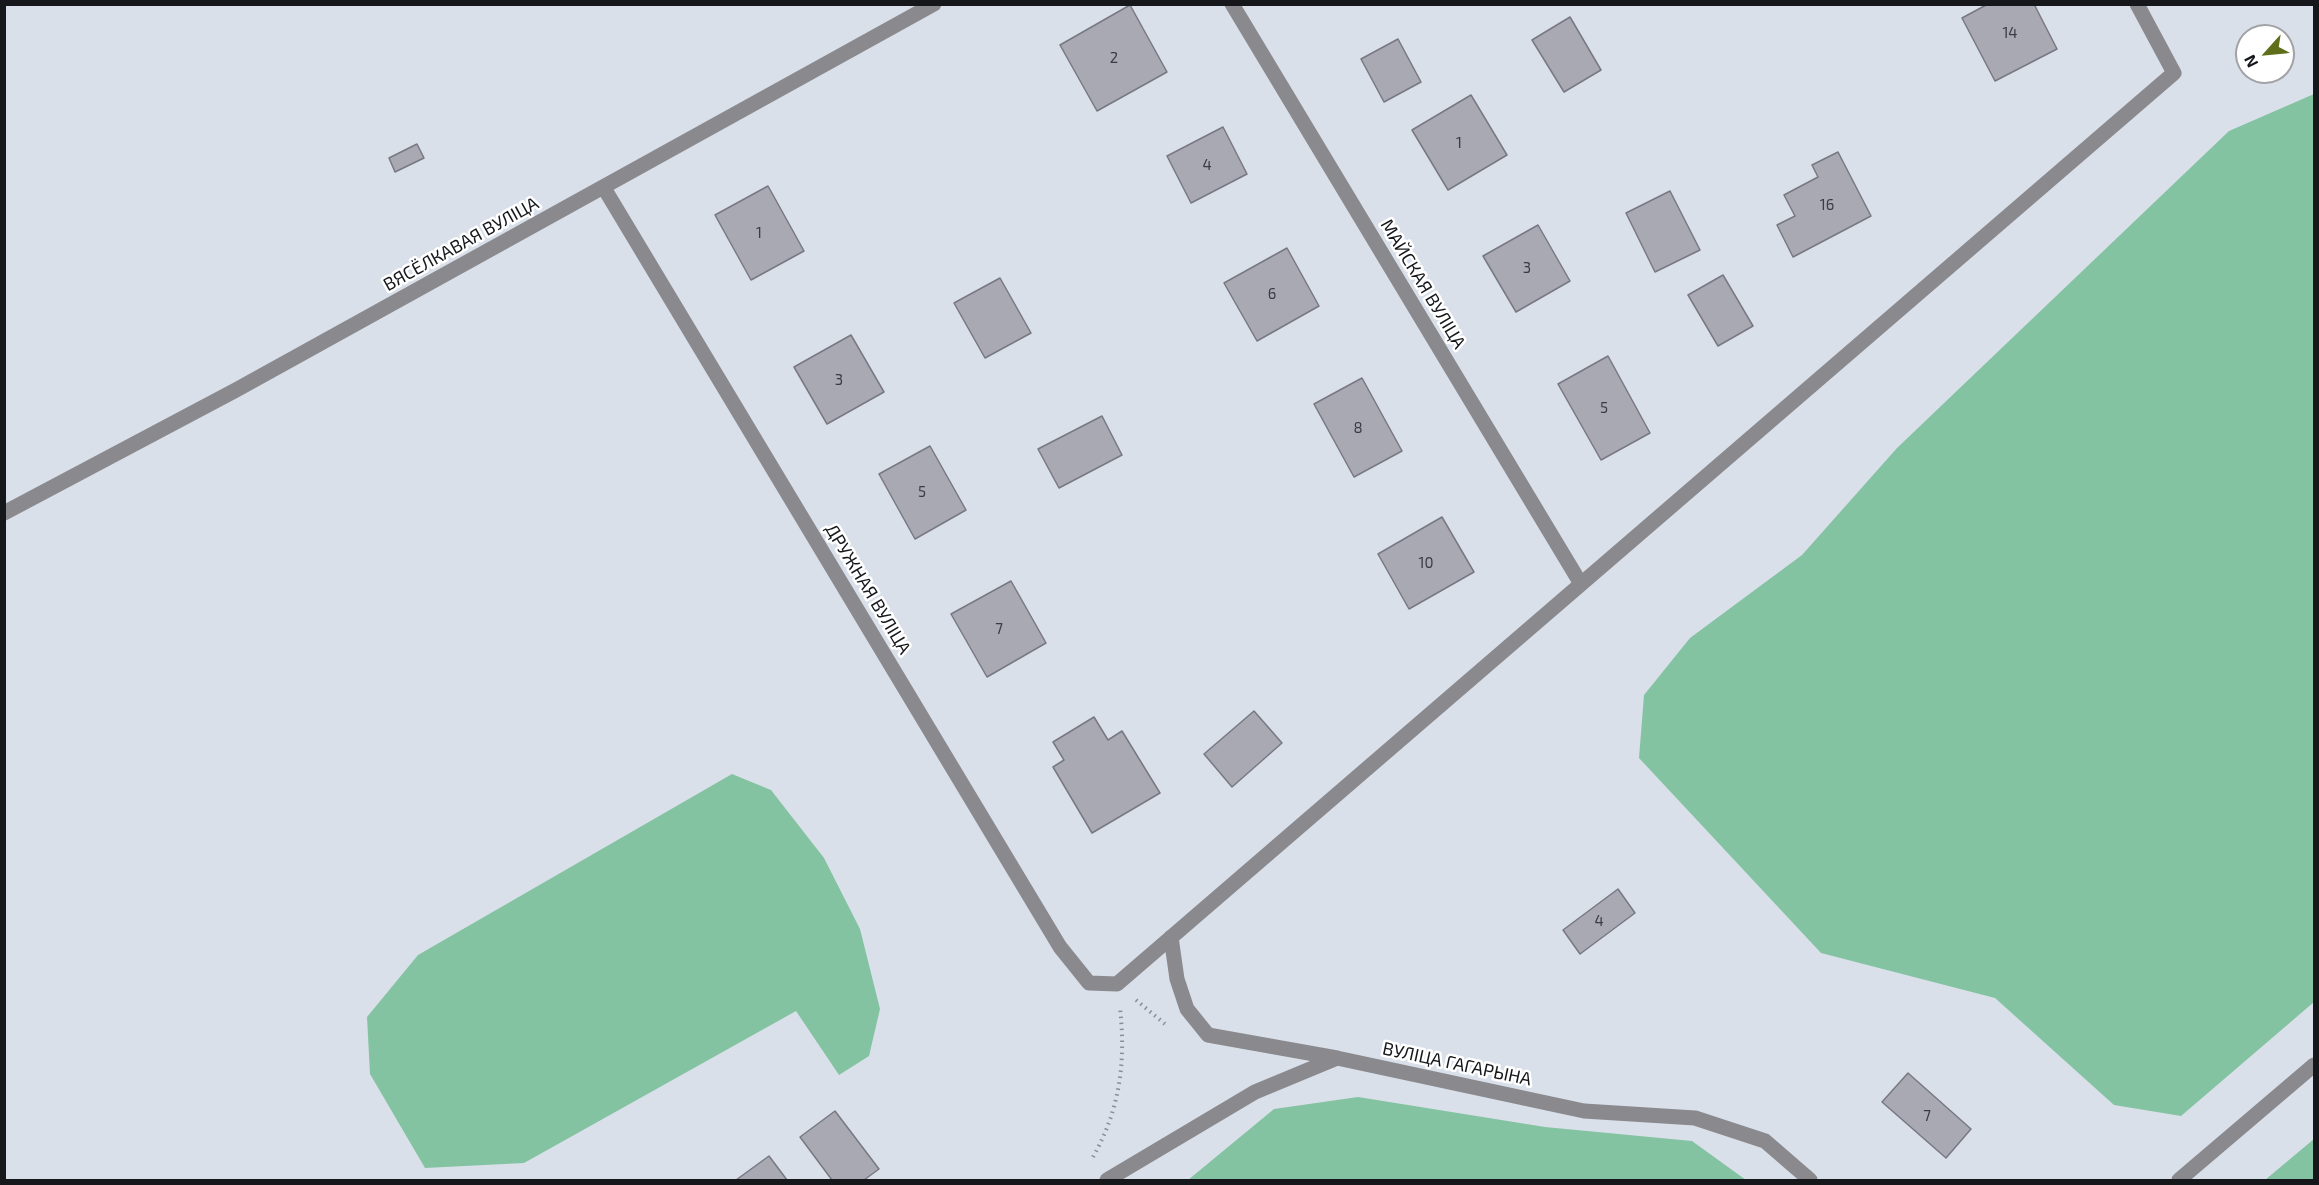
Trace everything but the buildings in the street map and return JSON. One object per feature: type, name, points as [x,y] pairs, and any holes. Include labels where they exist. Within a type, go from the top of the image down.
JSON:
[{"type":"street","name":"ВЯСЁЛКАВАЯ ВУЛІЦА","points":[[4,513],[236,390],[934,4]]},
{"type":"street","name":"МАЙСКАЯ ВУЛІЦА","points":[[1232,4],[1581,584]]},
{"type":"street","points":[[1117,984],[2174,73],[2137,4]]},
{"type":"street","name":"ДРУЖНАЯ ВУЛІЦА","points":[[604,188],[1060,947],[1089,983],[1117,984]]},
{"type":"street","name":"ВУЛІЦА ГАГАРЫНА","points":[[1171,937],[1177,979],[1187,1009],[1208,1035],[1337,1058],[1584,1111],[1695,1118],[1765,1141],[1810,1180]]},
{"type":"street","points":[[1107,1180],[1255,1092],[1337,1058]]},
{"type":"street","points":[[2179,1180],[2314,1065]]},
{"type":"path","points":[[1091,1161],[1107,1132],[1121,1079],[1121,1018],[1117,984]]},
{"type":"green space","points":[[2314,94],[2314,1002],[2181,1116],[2114,1105],[1995,998],[1821,953],[1639,758],[1644,695],[1690,638],[1802,555],[1897,448],[2229,131]]},
{"type":"green space","points":[[732,774],[771,790],[824,858],[860,929],[880,1009],[869,1056],[839,1075],[796,1011],[524,1163],[425,1168],[370,1074],[367,1017],[418,955]]},
{"type":"green space","points":[[1358,1097],[1545,1127],[1692,1141],[1746,1180],[1188,1180],[1274,1109]]},
{"type":"green space","points":[[2314,1139],[2314,1180],[2265,1180]]}]
